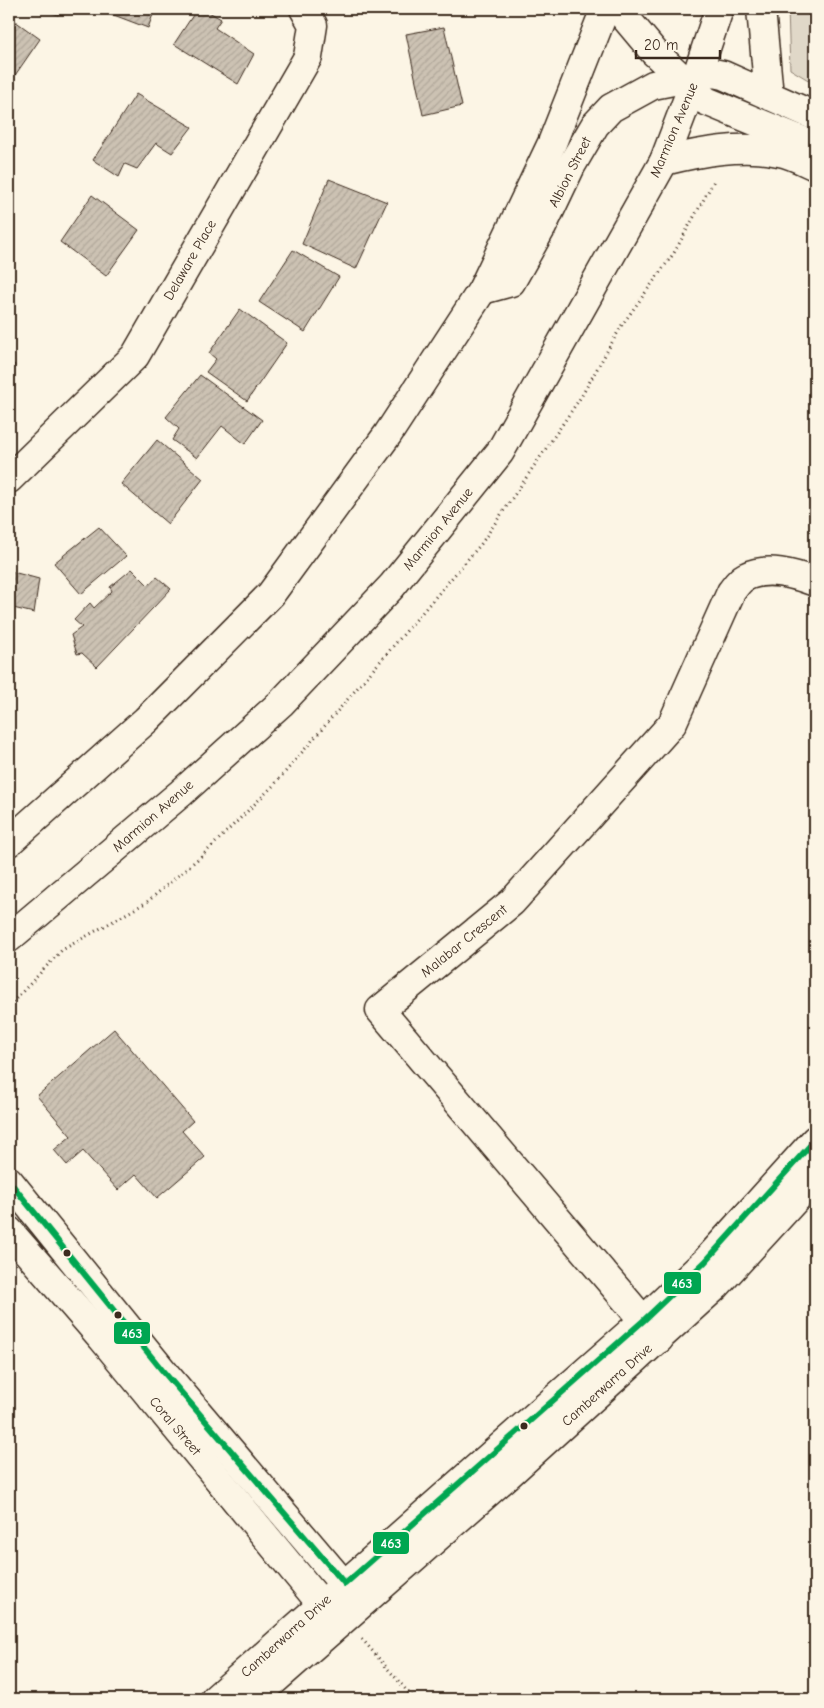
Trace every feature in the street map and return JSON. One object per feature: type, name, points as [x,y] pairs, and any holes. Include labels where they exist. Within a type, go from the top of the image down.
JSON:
[{"type":"main road","name":"Delaware Place","points":[[9,479],[135,356],[308,57],[313,25],[304,9]]},
{"type":"main road","points":[[9,842],[146,720],[271,594],[388,434],[482,290],[552,143],[605,9]]},
{"type":"main road","points":[[618,9],[654,52],[690,81],[706,102],[815,146]]},
{"type":"main road","name":"Marmion Avenue","points":[[9,938],[181,792],[281,703],[392,586],[500,452],[664,162],[690,81],[719,9]]},
{"type":"main road","points":[[761,9],[769,96]]},
{"type":"main road","name":"Albion Street","points":[[482,290],[511,282],[542,227],[571,166],[594,125],[611,108],[653,85],[690,81],[713,73],[723,75],[815,116]]},
{"type":"main road","points":[[664,162],[692,154],[757,149],[781,152],[815,166]]},
{"type":"main road","name":"Malabar Crescent","points":[[651,1330],[380,1010],[512,902],[672,724],[731,592],[743,578],[758,572],[773,572],[795,575],[815,582]]},
{"type":"main road","name":"Camberwarra Drive","points":[[651,1330],[704,1262],[815,1140]]},
{"type":"main road","name":"Camberwarra Drive","points":[[253,1699],[339,1620],[353,1594],[651,1330],[716,1286],[815,1178]]},
{"type":"main road","name":"Coral Street","points":[[9,1181],[162,1370],[353,1594]]},
{"type":"main road","name":"Coral Street","points":[[9,1231],[102,1338],[339,1620]]},
{"type":"main road","name":"Camberwarra Drive","points":[[215,1699],[339,1620]]},
{"type":"path","points":[[339,1620],[414,1699]]},
{"type":"shaded area","points":[[788,9],[815,9],[815,84],[790,69]]},
{"type":"building","points":[[42,9],[62,9],[58,15]]},
{"type":"building","points":[[98,9],[155,9],[148,28]]},
{"type":"building","points":[[197,9],[204,9],[221,19],[215,28],[254,54],[238,84],[174,44]]},
{"type":"building","points":[[15,21],[40,39],[9,84],[9,30]]},
{"type":"building","points":[[444,27],[462,106],[423,115],[406,34]]},
{"type":"building","points":[[136,94],[192,127],[172,153],[156,143],[137,169],[125,164],[119,177],[93,160]]},
{"type":"building","points":[[9,110],[15,114],[9,122]]},
{"type":"building","points":[[329,179],[387,202],[356,269],[302,244]]},
{"type":"building","points":[[92,195],[139,230],[106,276],[60,242]]},
{"type":"building","points":[[293,250],[339,277],[305,332],[259,302]]},
{"type":"building","points":[[240,309],[287,343],[247,401],[206,372],[216,359],[209,353]]},
{"type":"building","points":[[9,360],[15,365],[9,376]]},
{"type":"building","points":[[200,375],[262,420],[245,444],[222,426],[197,458],[172,440],[179,429],[166,417]]},
{"type":"building","points":[[157,440],[203,479],[168,524],[121,484]]},
{"type":"building","points":[[99,527],[126,556],[81,594],[54,563]]},
{"type":"building","points":[[132,569],[148,585],[157,577],[171,589],[97,667],[82,653],[77,654],[71,635],[82,627],[74,620],[90,603],[94,608],[112,591],[110,587]]},
{"type":"building","points":[[9,571],[39,579],[34,613],[9,607]]},
{"type":"building","points":[[114,1029],[193,1121],[182,1131],[205,1157],[157,1198],[136,1174],[118,1190],[83,1151],[67,1165],[54,1150],[71,1136],[37,1096]]},
{"type":"transit line","name":"463","points":[[9,1181],[162,1370],[345,1584],[643,1321],[705,1262],[815,1140]]}]
